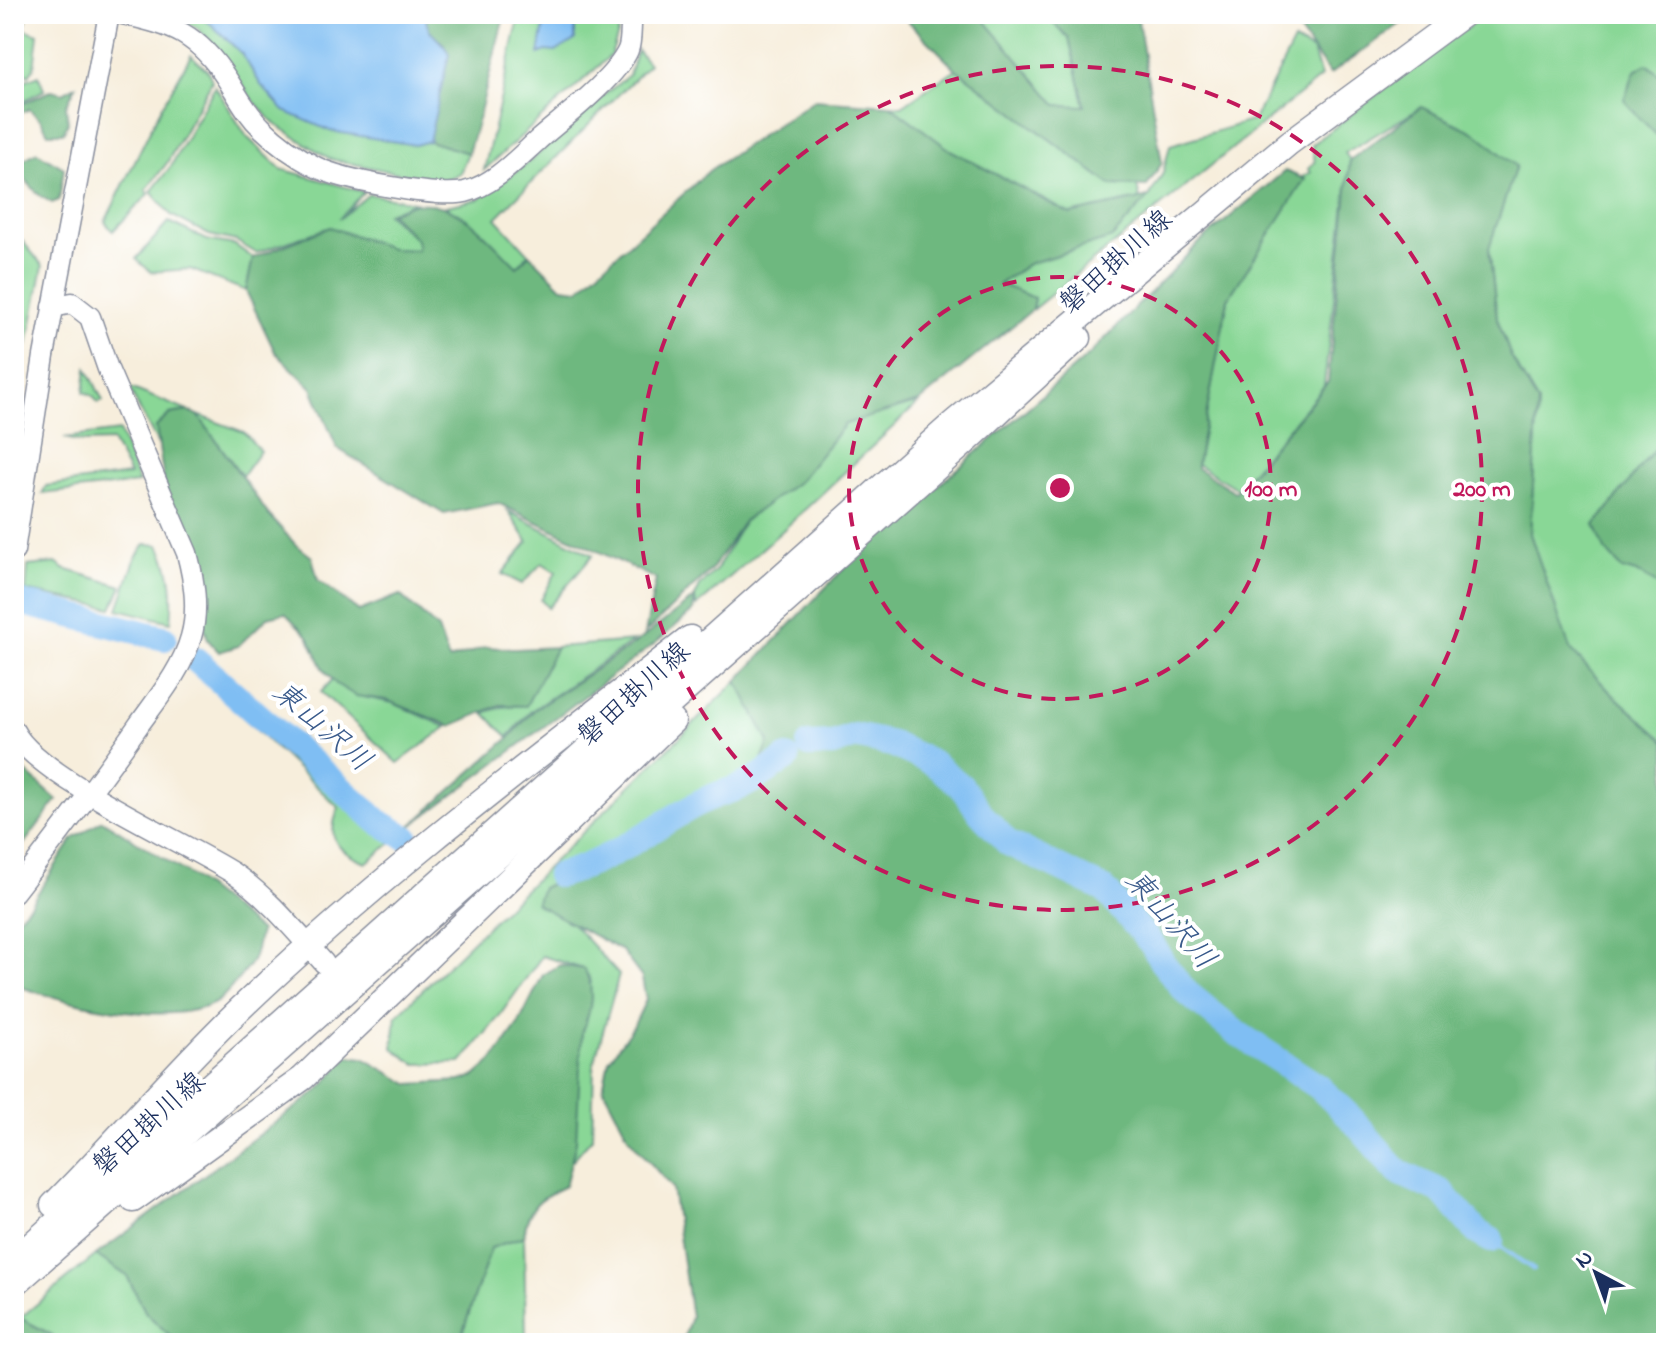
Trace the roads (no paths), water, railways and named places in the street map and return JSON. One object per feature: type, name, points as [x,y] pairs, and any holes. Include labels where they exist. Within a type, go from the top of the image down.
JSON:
[{"type":"main road","name":"磐田掛川線","points":[[14,1260],[953,423],[1289,143],[1464,14]]},
{"type":"main road","name":"磐田掛川線","points":[[14,1285],[835,558],[1218,212],[1289,143]]},
{"type":"main road","points":[[14,1244],[243,1006],[317,955],[453,822],[716,618],[885,473],[953,423]]},
{"type":"main road","points":[[14,1300],[71,1249],[150,1186],[303,1078],[594,800],[835,558]]},
{"type":"street","points":[[14,551],[53,307],[109,14]]},
{"type":"street","points":[[123,14],[187,34],[210,54],[244,108],[261,128],[318,168],[403,188],[446,193],[466,192],[491,180],[588,96],[619,65],[629,48],[632,14]]},
{"type":"street","points":[[14,892],[91,793],[181,664],[191,636],[195,607],[194,579],[187,553],[108,369],[90,317],[72,303],[53,307]]},
{"type":"street","points":[[14,731],[37,758],[91,793],[236,875],[273,908],[317,955]]},
{"type":"water","points":[[196,14],[426,14],[428,26],[449,54],[429,141],[415,145],[330,131],[284,111],[261,85],[242,54]]},
{"type":"water","points":[[546,14],[575,14],[575,40],[555,52],[539,54]]},
{"type":"waterway","name":"東山沢川","points":[[14,601],[164,638]]},
{"type":"waterway","name":"東山沢川","points":[[196,660],[379,822],[407,838]]},
{"type":"waterway","name":"東山沢川","points":[[809,745],[833,744],[855,736],[892,744],[933,763],[961,786],[1008,843],[1105,890],[1152,944],[1186,992],[1234,1031],[1319,1087],[1398,1172],[1442,1192],[1477,1232],[1491,1240]]},
{"type":"waterway","name":"東山沢川","points":[[559,875],[612,854],[701,802],[752,781],[787,758]]},
{"type":"waterway","points":[[1491,1240],[1534,1270]]}]
